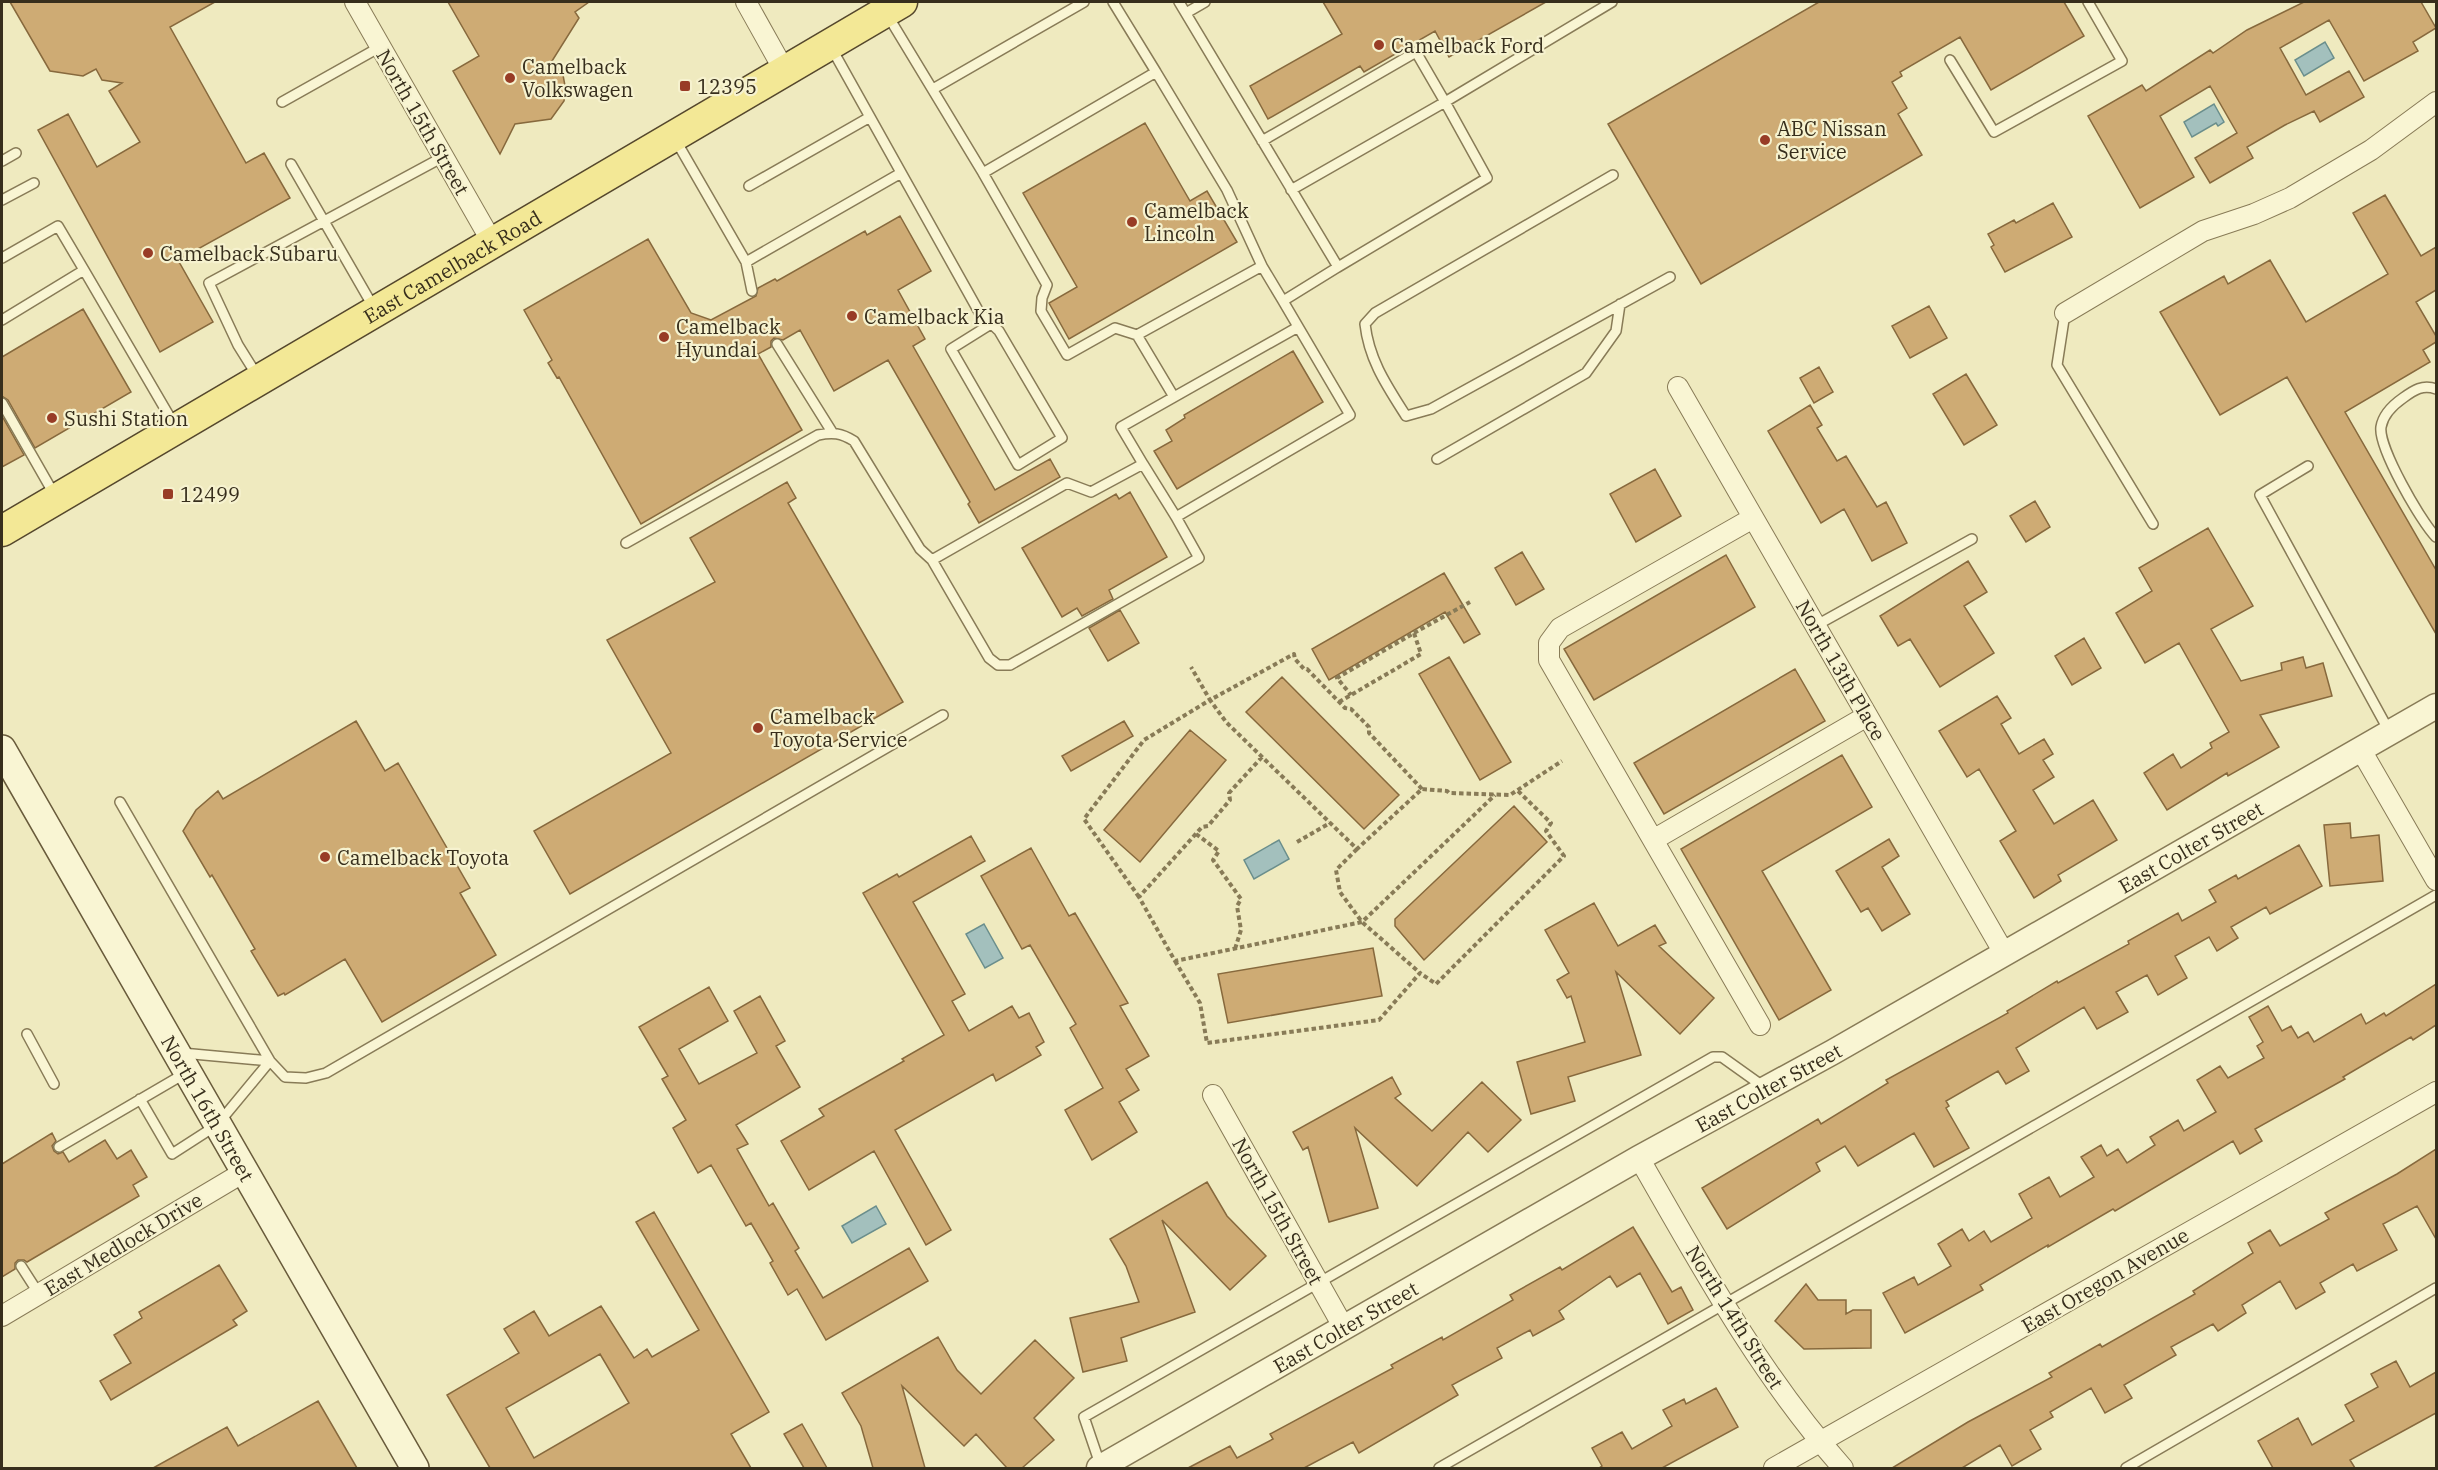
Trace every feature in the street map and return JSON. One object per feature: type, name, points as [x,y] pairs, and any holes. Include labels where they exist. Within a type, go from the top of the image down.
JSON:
[{"type":"main road","name":"East Camelback Road","points":[[2,531],[894,6]]},
{"type":"main road","name":"North 16th Street","points":[[2,749],[415,1468]]},
{"type":"street","name":"North 15th Street","points":[[355,2],[492,242]]},
{"type":"street","points":[[746,2],[784,70]]},
{"type":"street","points":[[2065,313],[2203,231],[2254,214],[2290,198],[2372,150],[2436,102]]},
{"type":"street","name":"North 13th Place","points":[[1678,387],[2004,953]]},
{"type":"street","points":[[1753,518],[1560,628],[1549,643],[1549,660],[1760,1025]]},
{"type":"street","name":"East Colter Street","points":[[1101,1468],[1639,1158],[1766,1089],[2436,706]]},
{"type":"street","points":[[1653,840],[1867,716]]},
{"type":"street","points":[[2361,750],[2436,880]]},
{"type":"street","name":"East Oregon Avenue","points":[[1774,1468],[2436,1092]]},
{"type":"street","name":"North 15th Street","points":[[1213,1095],[1344,1328]]},
{"type":"street","name":"North 14th Street","points":[[1639,1158],[1765,1370],[1819,1442],[1843,1468]]},
{"type":"street","name":"East Medlock Drive","points":[[2,1316],[244,1172]]},
{"type":"lane","points":[[933,89],[1084,2]]},
{"type":"lane","points":[[1113,2],[1227,190],[1262,266],[1350,415],[1176,517]]},
{"type":"lane","points":[[1179,2],[1338,267]]},
{"type":"lane","points":[[1186,13],[1205,2]]},
{"type":"lane","points":[[1292,190],[1612,2]]},
{"type":"lane","points":[[1950,60],[1994,132],[2122,61],[2088,2]]},
{"type":"lane","points":[[894,6],[933,89],[1047,285],[1042,298],[1041,311],[1067,355],[1115,328],[1137,335],[1174,397]]},
{"type":"lane","points":[[829,44],[979,312],[999,331],[1062,438],[1018,465],[951,349],[991,324]]},
{"type":"lane","points":[[282,102],[380,47]]},
{"type":"lane","points":[[1263,141],[1416,52],[1487,178],[1283,301]]},
{"type":"lane","points":[[983,173],[1156,72]]},
{"type":"lane","points":[[749,186],[870,117]]},
{"type":"lane","points":[[673,135],[746,262],[753,291]]},
{"type":"lane","points":[[2,161],[16,153]]},
{"type":"lane","points":[[259,378],[238,345],[208,283],[443,157]]},
{"type":"lane","points":[[291,164],[376,310]]},
{"type":"lane","points":[[746,262],[901,173]]},
{"type":"lane","points":[[1613,175],[1375,314],[1365,324],[1367,342],[1376,368],[1406,416],[1431,409],[1670,277]]},
{"type":"lane","points":[[2,200],[34,183]]},
{"type":"lane","points":[[2,258],[58,226],[176,428]]},
{"type":"lane","points":[[1137,335],[1262,266]]},
{"type":"lane","points":[[2,320],[84,270]]},
{"type":"lane","points":[[1437,459],[1586,373],[1616,331],[1620,304]]},
{"type":"lane","points":[[2065,313],[2057,365],[2153,524]]},
{"type":"lane","points":[[626,543],[818,435],[832,432],[844,435],[854,441],[920,549],[932,560],[989,658],[998,665],[1010,665],[1199,558],[1121,427],[1298,327]]},
{"type":"lane","points":[[777,344],[832,432]]},
{"type":"lane","points":[[2436,389],[2424,387],[2412,392],[2387,412],[2381,426],[2382,442],[2412,503],[2426,526],[2436,537]]},
{"type":"lane","points":[[2,403],[57,499]]},
{"type":"lane","points":[[932,560],[1067,483],[1092,492],[1143,464]]},
{"type":"lane","points":[[2308,466],[2260,495],[2391,733]]},
{"type":"lane","points":[[1815,626],[1972,539]]},
{"type":"lane","points":[[120,802],[270,1061],[285,1077],[306,1078],[326,1073],[943,716]]},
{"type":"lane","points":[[1439,1468],[2436,895]]},
{"type":"lane","points":[[27,1034],[54,1083]]},
{"type":"lane","points":[[1101,1468],[1084,1417],[1318,1283],[1713,1058],[1722,1058],[1766,1089]]},
{"type":"lane","points":[[60,1146],[140,1099],[181,1062],[270,1061]]},
{"type":"lane","points":[[140,1099],[172,1154],[217,1125],[270,1061]]},
{"type":"lane","points":[[21,1266],[39,1294]]},
{"type":"lane","points":[[2126,1468],[2436,1288]]},
{"type":"path","points":[[1351,695],[1337,678],[1470,602]]},
{"type":"path","points":[[1339,702],[1421,654],[1414,633]]},
{"type":"path","points":[[1420,973],[1379,1020],[1207,1043],[1200,1003],[1139,897],[1084,819],[1144,740],[1210,700],[1294,654],[1295,659],[1304,669],[1307,669],[1345,708],[1351,709],[1369,727],[1369,733],[1422,789],[1449,793],[1510,795],[1562,761]]},
{"type":"path","points":[[1191,667],[1226,722],[1357,849]]},
{"type":"path","points":[[1139,897],[1196,834],[1203,827],[1208,826],[1230,800],[1229,793],[1262,757]]},
{"type":"path","points":[[1422,789],[1336,870],[1340,892],[1362,922],[1420,973],[1436,984],[1564,856],[1546,831],[1551,823],[1516,790]]},
{"type":"path","points":[[1175,961],[1362,922],[1496,794]]},
{"type":"path","points":[[1297,842],[1330,823]]},
{"type":"path","points":[[1196,834],[1219,851],[1213,860],[1240,899],[1237,906],[1241,930],[1235,949]]},
{"type":"water","points":[[2325,42],[2334,58],[2304,76],[2295,60]]},
{"type":"water","points":[[2214,104],[2224,122],[2218,126],[2216,123],[2192,137],[2184,122]]},
{"type":"water","points":[[1279,840],[1289,859],[1254,879],[1244,860]]},
{"type":"water","points":[[984,924],[1003,958],[985,968],[966,934]]},
{"type":"water","points":[[876,1206],[886,1224],[852,1243],[842,1226]]},
{"type":"building","points":[[10,2],[215,2],[170,27],[246,163],[264,153],[290,198],[178,260],[213,322],[160,352],[38,130],[68,114],[97,167],[140,142],[109,91],[122,83],[102,80],[96,69],[83,76],[50,71]]},
{"type":"building","name":"Camelback Volkswagen","points":[[448,2],[589,2],[575,12],[579,18],[552,61],[563,75],[566,91],[564,101],[551,119],[515,124],[500,154],[453,71],[479,56]]},
{"type":"building","name":"Camelback Ford","points":[[1323,2],[1546,2],[1449,57],[1435,31],[1364,72],[1360,66],[1268,119],[1250,86],[1342,34]]},
{"type":"building","name":"ABC Nissan Service","points":[[1819,2],[2064,2],[2084,36],[1991,90],[1960,37],[1900,72],[1902,76],[1892,82],[1907,108],[1898,114],[1922,155],[1701,284],[1608,124]]},
{"type":"building","points":[[2304,2],[2421,2],[2436,28],[2413,42],[2418,51],[2364,81],[2329,20],[2280,48],[2306,95],[2349,71],[2364,97],[2320,122],[2314,111],[2285,125],[2247,147],[2253,158],[2210,183],[2195,158],[2237,133],[2210,86],[2160,116],[2194,177],[2140,208],[2088,116],[2142,85],[2146,91],[2210,50],[2213,53],[2247,30]]},
{"type":"building","name":"Camelback Lincoln","points":[[1145,123],[1190,201],[1207,191],[1237,242],[1069,339],[1049,303],[1077,287],[1023,193]]},
{"type":"building","points":[[2385,195],[2421,256],[2436,247],[2436,290],[2416,302],[2436,336],[2436,342],[2423,350],[2430,362],[2345,412],[2436,570],[2436,634],[2287,377],[2220,415],[2160,312],[2224,276],[2228,284],[2270,260],[2306,322],[2388,274],[2353,213]]},
{"type":"building","points":[[2053,203],[2072,237],[2005,272],[1991,247],[1994,245],[1988,234],[2014,220],[2016,223]]},
{"type":"building","points":[[900,216],[931,271],[898,290],[925,339],[913,346],[995,490],[1050,459],[1060,477],[979,523],[968,504],[970,502],[888,360],[834,391],[800,330],[783,340],[774,338],[771,341],[771,347],[758,354],[802,430],[641,524],[559,377],[557,378],[548,363],[552,360],[524,310],[648,239],[691,313],[711,320],[756,296],[758,288],[775,279],[777,281],[865,231],[867,235]]},
{"type":"building","points":[[1929,306],[1947,338],[1910,358],[1892,326]]},
{"type":"building","points":[[83,309],[131,392],[35,448],[8,400],[2,396],[2,357]]},
{"type":"building","points":[[1293,351],[1323,402],[1177,489],[1154,451],[1172,441],[1166,430],[1185,418],[1184,415]]},
{"type":"building","points":[[1819,367],[1833,392],[1814,403],[1800,378]]},
{"type":"building","points":[[1966,374],[1997,425],[1964,445],[1933,394]]},
{"type":"building","points":[[1810,405],[1822,425],[1817,428],[1837,461],[1846,456],[1877,507],[1886,502],[1907,543],[1872,561],[1844,509],[1821,523],[1768,431]]},
{"type":"building","points":[[2,416],[24,455],[2,467]]},
{"type":"building","points":[[1655,469],[1681,516],[1636,542],[1610,494]]},
{"type":"building","name":"Camelback Toyota Service","points":[[787,482],[796,498],[788,503],[903,702],[570,894],[534,831],[671,753],[607,640],[715,582],[690,538]]},
{"type":"building","points":[[1130,492],[1167,557],[1109,590],[1113,599],[1082,616],[1077,608],[1062,617],[1022,548],[1116,494],[1119,499]]},
{"type":"building","points":[[2035,501],[2050,527],[2026,542],[2010,516]]},
{"type":"building","points":[[2208,528],[2253,606],[2211,629],[2241,681],[2282,670],[2281,663],[2303,657],[2306,668],[2323,663],[2332,696],[2260,715],[2279,747],[2228,776],[2227,773],[2167,810],[2144,773],[2173,754],[2181,768],[2212,748],[2210,743],[2229,732],[2179,643],[2145,663],[2116,613],[2152,591],[2139,568]]},
{"type":"building","points":[[1522,552],[1544,589],[1516,605],[1495,568]]},
{"type":"building","points":[[1726,555],[1755,607],[1594,700],[1564,649]]},
{"type":"building","points":[[1968,561],[1987,592],[1964,606],[1994,653],[1940,687],[1910,639],[1898,646],[1880,616]]},
{"type":"building","points":[[1444,573],[1480,634],[1464,643],[1445,612],[1329,680],[1312,649]]},
{"type":"building","points":[[1120,610],[1139,643],[1108,661],[1089,628]]},
{"type":"building","points":[[2084,638],[2101,668],[2072,685],[2055,656]]},
{"type":"building","points":[[1449,657],[1511,762],[1480,780],[1419,674]]},
{"type":"building","points":[[1795,669],[1825,721],[1664,814],[1634,763]]},
{"type":"building","points":[[1282,677],[1399,795],[1364,829],[1246,712]]},
{"type":"building","points":[[1997,696],[2011,718],[2001,724],[2019,754],[2044,739],[2053,754],[2043,760],[2054,777],[2033,790],[2054,824],[2093,800],[2117,840],[2058,875],[2061,881],[2034,898],[2000,841],[2016,831],[1979,769],[1967,777],[1939,731]]},
{"type":"building","name":"Camelback Toyota","points":[[356,721],[385,771],[398,763],[470,888],[460,893],[496,955],[382,1022],[345,959],[285,995],[284,993],[278,996],[251,951],[255,949],[212,875],[210,877],[183,831],[196,810],[218,791],[223,799]]},
{"type":"building","points":[[1124,721],[1133,736],[1071,771],[1062,756]]},
{"type":"building","points":[[1190,730],[1226,760],[1140,862],[1104,830]]},
{"type":"building","points":[[1842,755],[1872,807],[1762,871],[1831,990],[1779,1020],[1681,849]]},
{"type":"building","points":[[1514,806],[1547,842],[1424,960],[1395,926],[1395,919]]},
{"type":"building","points":[[2350,823],[2351,838],[2379,835],[2383,881],[2330,886],[2324,825]]},
{"type":"building","points":[[971,836],[985,861],[913,902],[965,994],[952,1001],[969,1031],[1012,1006],[1019,1018],[1029,1013],[1044,1042],[1036,1047],[1041,1055],[996,1081],[993,1074],[895,1130],[951,1230],[926,1245],[874,1151],[809,1190],[781,1141],[824,1116],[819,1109],[904,1061],[902,1059],[944,1035],[863,893],[897,874],[899,877]]},
{"type":"building","points":[[1889,839],[1899,856],[1882,867],[1910,914],[1882,931],[1868,908],[1861,912],[1836,871]]},
{"type":"building","points":[[2299,845],[2322,886],[2270,914],[2266,907],[2231,927],[2238,938],[2217,951],[2209,937],[2175,956],[2187,978],[2158,995],[2147,975],[2116,992],[2128,1012],[2097,1029],[2084,1007],[2016,1048],[2029,1071],[2006,1084],[1998,1071],[1946,1101],[1949,1106],[1946,1108],[1969,1148],[1934,1167],[1914,1133],[1858,1166],[1845,1146],[1816,1163],[1820,1171],[1727,1229],[1702,1188],[1818,1119],[1821,1124],[1888,1083],[1886,1080],[2008,1013],[2007,1011],[2057,981],[2058,983],[2129,944],[2128,941],[2178,913],[2182,921],[2216,902],[2209,890],[2236,875],[2238,879]]},
{"type":"building","points":[[1031,848],[1069,916],[1075,913],[1128,1003],[1120,1006],[1149,1056],[1126,1069],[1139,1090],[1119,1102],[1137,1132],[1092,1160],[1065,1110],[1103,1088],[1070,1028],[1076,1024],[1030,945],[1022,949],[981,876]]},
{"type":"building","points":[[1594,903],[1618,946],[1655,925],[1666,943],[1659,946],[1714,998],[1680,1034],[1616,972],[1641,1055],[1568,1077],[1575,1101],[1531,1114],[1517,1062],[1585,1042],[1571,996],[1567,998],[1557,980],[1569,973],[1545,930]]},
{"type":"building","points":[[1373,948],[1382,996],[1228,1023],[1218,974]]},
{"type":"building","points":[[2436,984],[2436,1025],[2413,1040],[2411,1037],[2343,1077],[2345,1079],[2255,1129],[2262,1141],[2240,1154],[2233,1141],[2115,1211],[2113,1209],[2048,1247],[2048,1245],[1980,1285],[1983,1290],[1905,1333],[1883,1293],[1914,1277],[1918,1285],[1951,1266],[1938,1244],[1962,1229],[1969,1241],[1984,1231],[1991,1242],[2032,1218],[2019,1194],[2049,1177],[2060,1197],[2094,1177],[2081,1157],[2101,1145],[2107,1156],[2118,1149],[2127,1163],[2155,1145],[2150,1137],[2178,1120],[2184,1131],[2216,1112],[2197,1080],[2220,1066],[2228,1078],[2264,1058],[2257,1046],[2263,1042],[2249,1017],[2268,1006],[2282,1031],[2291,1026],[2298,1038],[2308,1032],[2314,1042],[2361,1014],[2366,1024],[2384,1013],[2386,1016]]},
{"type":"building","points":[[709,987],[728,1021],[679,1049],[699,1084],[757,1053],[734,1011],[760,996],[785,1041],[776,1046],[800,1087],[736,1125],[748,1144],[737,1149],[769,1206],[773,1203],[799,1248],[795,1251],[823,1298],[909,1248],[928,1281],[826,1340],[797,1289],[788,1295],[770,1263],[773,1261],[751,1223],[746,1226],[711,1165],[698,1173],[673,1128],[686,1120],[662,1079],[668,1076],[639,1027]]},
{"type":"building","points":[[1392,1077],[1401,1094],[1395,1098],[1432,1131],[1482,1082],[1521,1120],[1488,1152],[1468,1132],[1417,1186],[1355,1128],[1378,1208],[1329,1222],[1308,1147],[1303,1150],[1293,1132]]},
{"type":"building","points":[[52,1133],[56,1141],[52,1146],[54,1151],[58,1154],[63,1152],[69,1162],[105,1140],[117,1159],[131,1150],[147,1177],[133,1185],[139,1196],[27,1262],[18,1260],[15,1263],[15,1269],[2,1277],[2,1164]]},
{"type":"building","points":[[2436,1149],[2436,1239],[2417,1206],[2383,1224],[2397,1250],[2357,1271],[2353,1264],[2320,1283],[2325,1292],[2296,1309],[2280,1281],[2242,1305],[2246,1313],[2218,1331],[2213,1324],[2171,1347],[2176,1355],[2124,1385],[2132,1398],[2105,1413],[2091,1388],[2050,1412],[2053,1417],[2030,1430],[2041,1449],[2012,1466],[2000,1445],[1962,1468],[1892,1468],[1968,1422],[2052,1377],[2049,1373],[2100,1344],[2102,1347],[2195,1294],[2193,1291],[2253,1253],[2248,1243],[2270,1230],[2280,1246],[2329,1219],[2325,1213],[2397,1174]]},
{"type":"building","points":[[1207,1182],[1227,1216],[1266,1256],[1230,1290],[1162,1220],[1195,1312],[1121,1338],[1127,1361],[1083,1372],[1070,1318],[1139,1302],[1126,1266],[1110,1239]]},
{"type":"building","points":[[654,1212],[769,1412],[731,1434],[751,1468],[490,1468],[447,1395],[519,1353],[504,1329],[534,1311],[549,1336],[601,1306],[634,1358],[647,1349],[652,1357],[699,1330],[636,1222]],"holes":[[[600,1354],[629,1403],[534,1458],[506,1408]]]},
{"type":"building","points":[[1633,1227],[1672,1292],[1681,1287],[1693,1310],[1668,1324],[1640,1273],[1617,1287],[1610,1276],[1559,1311],[1564,1319],[1533,1336],[1530,1330],[1497,1348],[1502,1358],[1452,1385],[1458,1395],[1359,1453],[1353,1442],[1304,1468],[1188,1468],[1230,1446],[1237,1458],[1273,1439],[1270,1434],[1393,1368],[1391,1365],[1442,1337],[1443,1340],[1513,1300],[1510,1295],[1560,1267],[1562,1270]]},
{"type":"building","points":[[219,1265],[247,1311],[233,1320],[237,1325],[111,1400],[100,1381],[131,1363],[114,1335],[142,1318],[139,1312]]},
{"type":"building","points":[[1806,1284],[1818,1300],[1846,1300],[1846,1314],[1853,1310],[1871,1310],[1871,1348],[1804,1349],[1775,1321]]},
{"type":"building","points":[[938,1337],[957,1370],[981,1394],[1035,1340],[1074,1378],[1034,1418],[1054,1440],[1022,1468],[1007,1468],[976,1434],[964,1446],[902,1386],[925,1468],[873,1468],[861,1426],[842,1393]]},
{"type":"building","points":[[2396,1361],[2410,1387],[2436,1372],[2436,1413],[2350,1460],[2355,1468],[2273,1468],[2258,1441],[2298,1418],[2312,1445],[2354,1421],[2345,1405],[2378,1387],[2371,1374]]},
{"type":"building","points":[[1716,1388],[1738,1427],[1662,1468],[1599,1468],[1602,1466],[1592,1448],[1622,1432],[1632,1449],[1672,1426],[1663,1410],[1684,1399],[1686,1404]]},
{"type":"building","points":[[318,1401],[357,1468],[153,1468],[227,1427],[238,1446]]},
{"type":"building","points":[[802,1424],[827,1468],[804,1468],[784,1434]]},
{"type":"place","name":"Camelback Ford","points":[[1379,45]]},
{"type":"place","name":"Camelback Volkswagen","points":[[510,78]]},
{"type":"place","name":"12395","points":[[685,86]]},
{"type":"place","name":"ABC Nissan Service","points":[[1765,140]]},
{"type":"place","name":"Camelback Lincoln","points":[[1132,222]]},
{"type":"place","name":"Camelback Subaru","points":[[148,253]]},
{"type":"place","name":"Camelback Kia","points":[[852,316]]},
{"type":"place","name":"Camelback Hyundai","points":[[664,337]]},
{"type":"place","name":"Sushi Station","points":[[52,418]]},
{"type":"place","name":"12499","points":[[168,494]]},
{"type":"place","name":"Camelback Toyota Service","points":[[758,728]]},
{"type":"place","name":"Camelback Toyota","points":[[325,857]]}]
